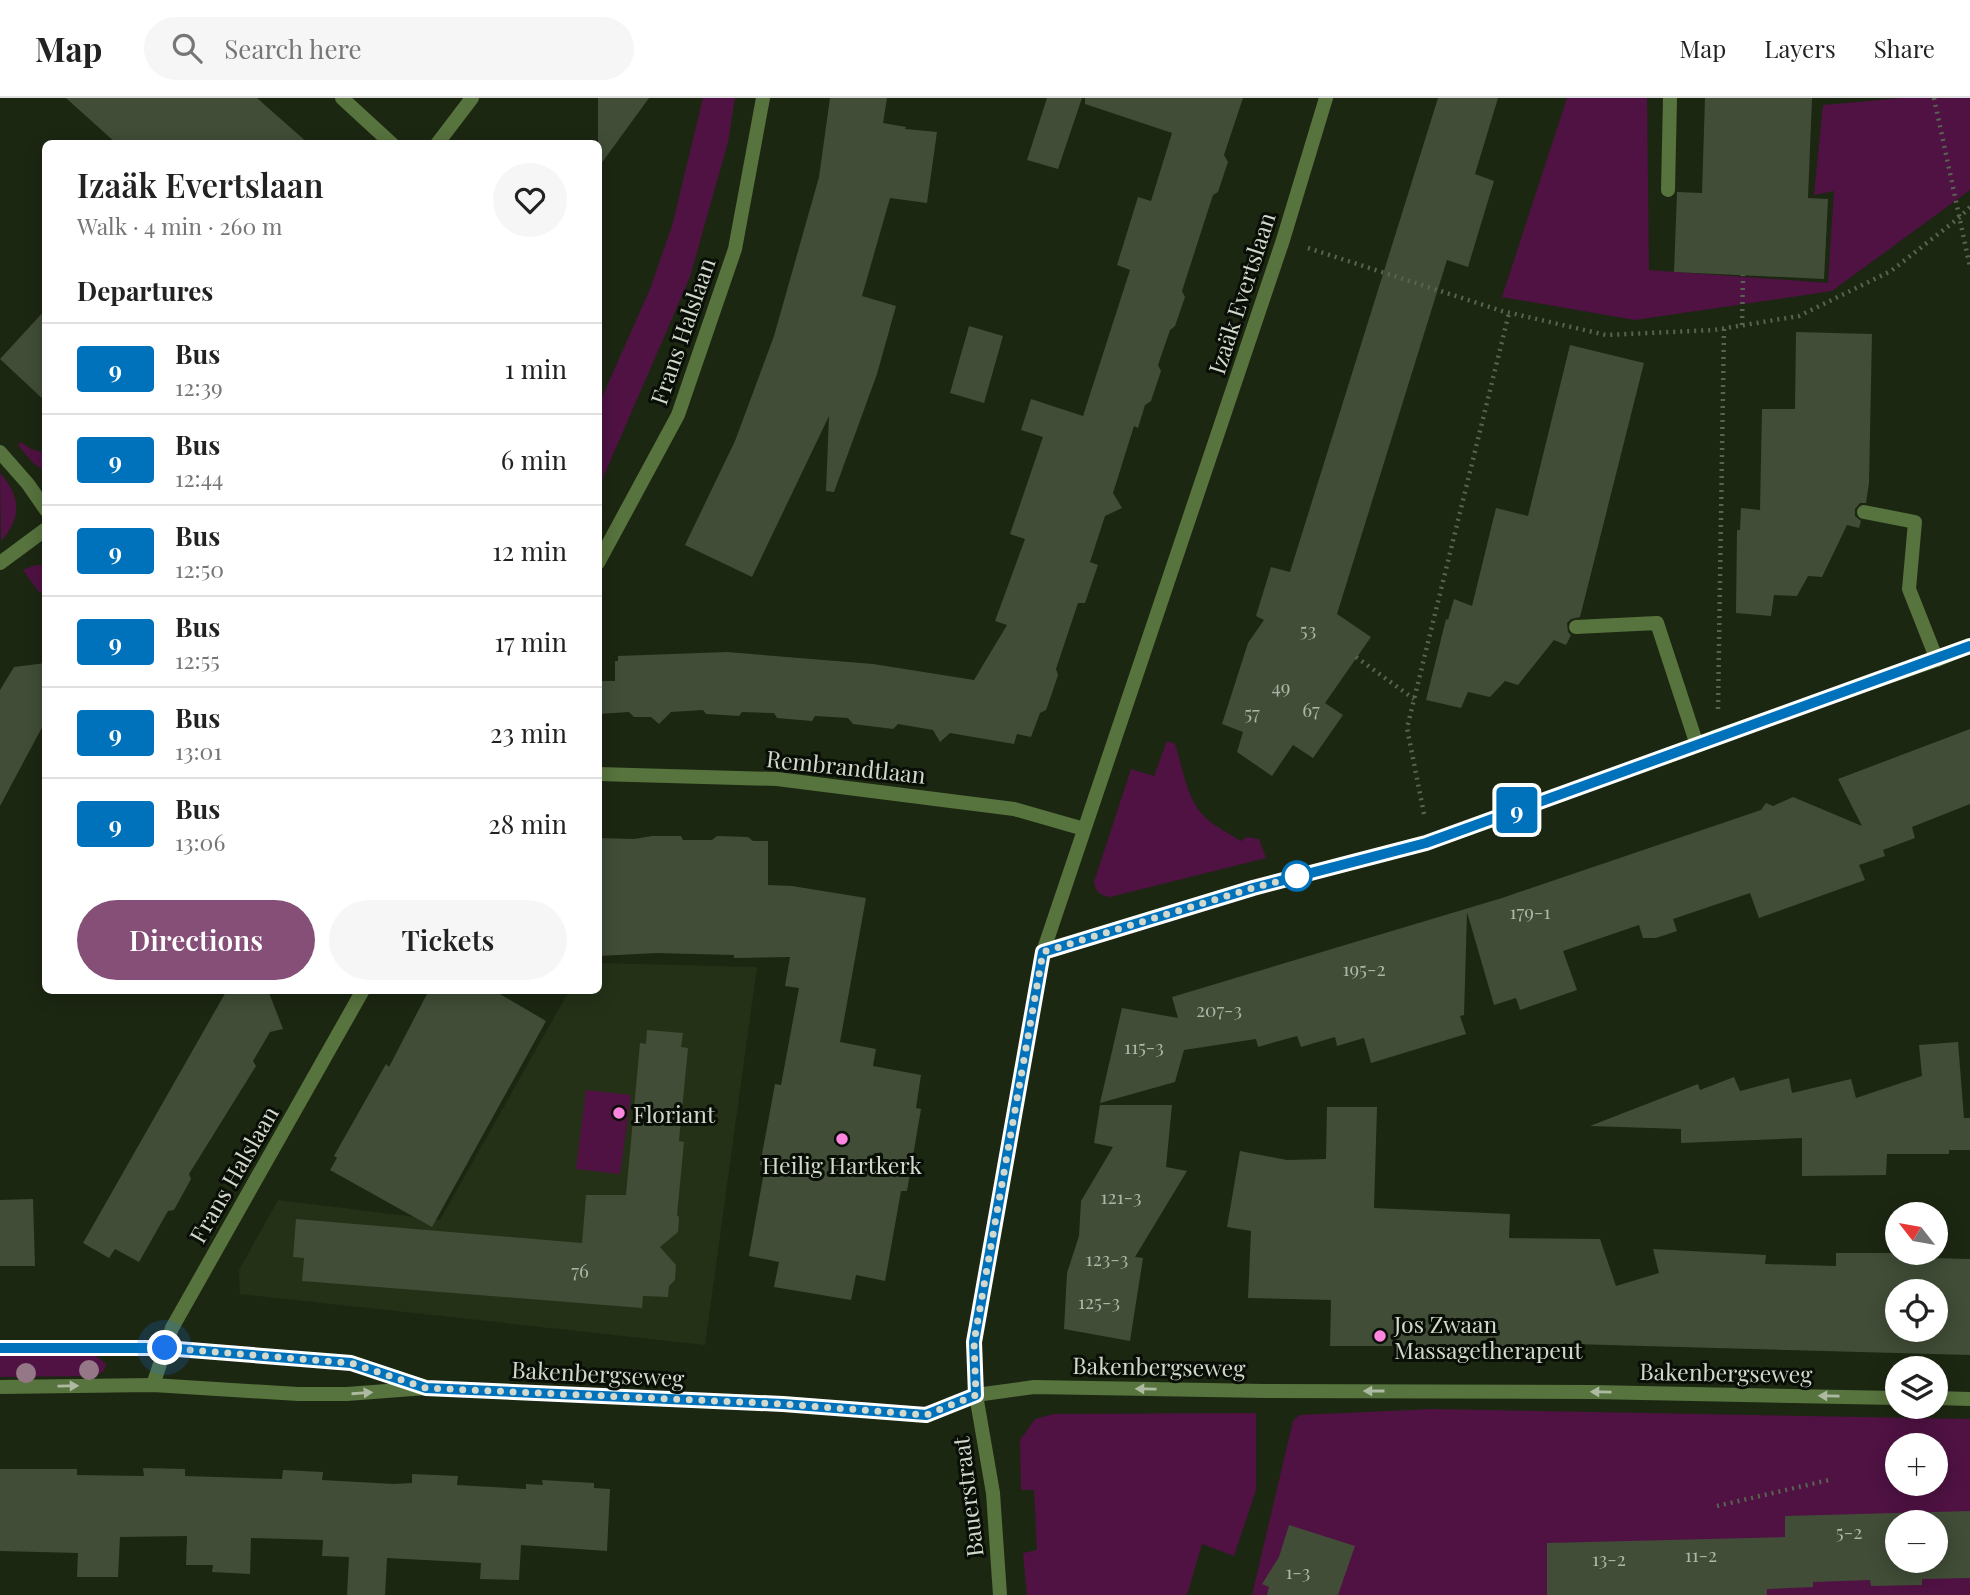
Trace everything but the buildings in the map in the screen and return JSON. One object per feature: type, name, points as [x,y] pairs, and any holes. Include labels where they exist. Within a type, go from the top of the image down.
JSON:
[{"type":"street","points":[[342,98],[389,140]]},
{"type":"street","points":[[440,140],[472,98]]},
{"type":"street","name":"Frans Halslaan","points":[[602,557],[678,415],[735,249],[763,98]]},
{"type":"street","name":"Izaäk Evertslaan","points":[[976,1395],[974,1342],[1043,952],[1283,240],[1326,98]]},
{"type":"street","points":[[1668,190],[1670,98]]},
{"type":"street","points":[[0,452],[42,504]]},
{"type":"street","points":[[1864,512],[1915,522],[1909,589],[1937,660]]},
{"type":"street","points":[[0,564],[42,531]]},
{"type":"street","points":[[1576,627],[1657,622],[1697,746]]},
{"type":"street","points":[[1043,952],[1253,888],[1426,843],[1970,646]]},
{"type":"street","name":"Rembrandtlaan","points":[[602,774],[777,779],[1014,809],[1084,829]]},
{"type":"street","name":"Frans Halslaan","points":[[153,1385],[172,1328],[361,994]]},
{"type":"street","name":"Bakenbergseweg","points":[[0,1348],[165,1348],[351,1363],[426,1388]]},
{"type":"street","name":"Bakenbergseweg","points":[[0,1387],[153,1385],[298,1394],[346,1394],[426,1388],[783,1404],[926,1415],[976,1395],[1034,1387],[1885,1398]]},
{"type":"street","name":"Bauerstraat","points":[[976,1395],[993,1493],[1000,1595]]},
{"type":"street","points":[[1948,1398],[1970,1399]]},
{"type":"path","points":[[1934,98],[1970,267]]},
{"type":"path","points":[[1283,240],[1509,313],[1606,335],[1724,328],[1799,316],[1891,271],[1961,217],[1970,207]]},
{"type":"path","points":[[1742,326],[1743,275]]},
{"type":"path","points":[[1426,843],[1423,805],[1407,728],[1509,313]]},
{"type":"path","points":[[1717,736],[1724,328]]},
{"type":"path","points":[[1356,657],[1414,699]]},
{"type":"path","points":[[1717,1506],[1829,1480]]},
{"type":"shaded area","points":[[703,98],[735,98],[728,142],[690,277],[602,480],[602,397],[650,289],[672,226]]},
{"type":"shaded area","points":[[1567,98],[1647,98],[1649,270],[1828,283],[1834,191],[1814,195],[1823,105],[1902,98],[1970,98],[1970,190],[1832,291],[1635,320],[1502,297]]},
{"type":"shaded area","points":[[21,442],[42,452],[42,469],[33,463],[18,445]]},
{"type":"shaded area","points":[[0,473],[12,490],[16,507],[13,524],[1,541]]},
{"type":"shaded area","points":[[42,565],[42,592],[39,592],[23,570]]},
{"type":"shaded area","points":[[1167,741],[1175,744],[1190,795],[1201,813],[1241,841],[1247,837],[1259,839],[1266,858],[1110,897],[1103,895],[1097,891],[1094,882],[1131,769],[1154,776]]},
{"type":"shaded area","name":"Floriant","points":[[602,963],[757,967],[705,1345],[240,1294],[239,1270],[278,1200],[440,1220],[567,994],[602,994]]},
{"type":"shaded area","points":[[586,1090],[631,1095],[620,1174],[576,1169]]},
{"type":"shaded area","points":[[95,1355],[106,1364],[102,1373],[92,1376],[0,1377],[0,1356]]},
{"type":"shaded area","points":[[1433,1409],[1970,1419],[1970,1595],[1252,1595],[1293,1421],[1299,1415]]},
{"type":"shaded area","points":[[1256,1413],[1256,1490],[1234,1556],[1202,1544],[1187,1595],[1027,1595],[1023,1553],[1037,1550],[1034,1490],[1021,1490],[1020,1440],[1035,1419],[1054,1414]]},
{"type":"bus line","name":"9","points":[[0,1348],[165,1348],[351,1363],[426,1388],[783,1404],[926,1415],[976,1395],[974,1342],[1043,952],[1253,888],[1426,843],[1970,646]]},
{"type":"place","name":"Floriant","points":[[619,1113]]},
{"type":"place","name":"Heilig Hartkerk","points":[[842,1139]]},
{"type":"place","name":"Jos Zwaan Massagetherapeut","points":[[1380,1336]]},
{"type":"route","points":[[165,1348],[351,1363],[426,1388],[783,1404],[926,1415],[976,1395],[974,1342],[1043,952],[1303,875],[1297,876]]}]
